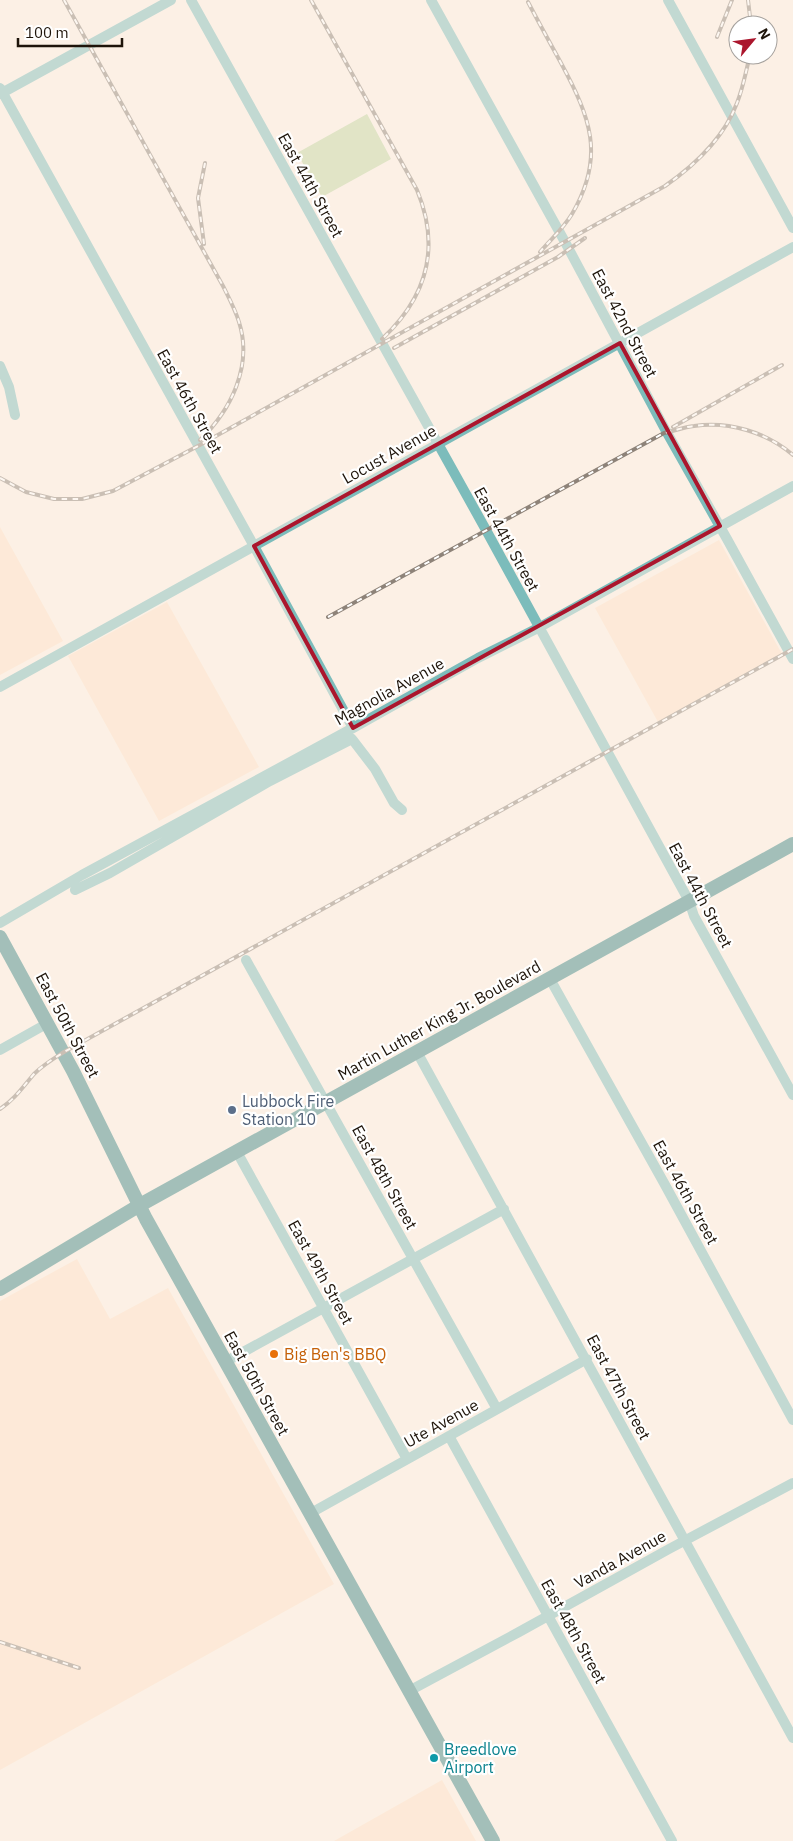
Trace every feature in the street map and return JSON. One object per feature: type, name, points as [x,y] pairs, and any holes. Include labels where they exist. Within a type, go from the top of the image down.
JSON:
[{"type":"main road","name":"Martin Luther King Jr. Boulevard","points":[[0,1289],[140,1205],[793,844]]},
{"type":"main road","name":"East 50th Street","points":[[0,937],[73,1070],[140,1205],[225,1362],[493,1841]]},
{"type":"street","points":[[1,92],[171,0]]},
{"type":"street","name":"East 44th Street","points":[[192,0],[540,627],[689,901],[694,916],[793,1094]]},
{"type":"street","name":"East 42nd Street","points":[[431,0],[620,343],[666,431],[793,659]]},
{"type":"street","points":[[668,0],[793,228]]},
{"type":"street","name":"East 46th Street","points":[[1,92],[254,546],[353,728]]},
{"type":"street","name":"Locust Avenue","points":[[0,687],[793,247]]},
{"type":"street","points":[[0,366],[9,387],[15,415]]},
{"type":"street","name":"Magnolia Avenue","points":[[0,923],[82,875],[478,658],[540,627],[793,486]]},
{"type":"street","points":[[75,890],[110,873],[270,781],[352,739],[375,769],[394,803],[402,810]]},
{"type":"street","name":"East 48th Street","points":[[246,960],[497,1409]]},
{"type":"street","name":"East 46th Street","points":[[550,979],[793,1420]]},
{"type":"street","points":[[0,1050],[48,1023]]},
{"type":"street","name":"East 47th Street","points":[[417,1052],[793,1738]]},
{"type":"street","name":"East 49th Street","points":[[237,1152],[407,1459]]},
{"type":"street","points":[[225,1362],[504,1209]]},
{"type":"street","name":"Ute Avenue","points":[[309,1514],[587,1360]]},
{"type":"street","name":"East 48th Street","points":[[449,1436],[672,1841]]},
{"type":"street","name":"Vanda Avenue","points":[[409,1691],[793,1483]]},
{"type":"highlighted area","points":[[620,343],[720,526],[353,728],[254,546]]},
{"type":"shaded area","points":[[0,527],[63,641],[0,675]]},
{"type":"shaded area","points":[[719,540],[782,654],[658,722],[595,608]]},
{"type":"shaded area","points":[[167,602],[259,767],[159,821],[68,656]]},
{"type":"shaded area","points":[[77,1259],[110,1319],[168,1288],[334,1584],[0,1770],[0,1301]]},
{"type":"shaded area","points":[[442,1780],[476,1841],[334,1841]]},
{"type":"green space","points":[[367,114],[391,159],[322,197],[297,153]]},
{"type":"railway","points":[[64,0],[223,286],[239,322],[243,338],[241,371],[230,401],[200,440]]},
{"type":"railway","points":[[311,0],[417,190],[424,211],[428,232],[428,252],[419,289],[410,306],[382,339]]},
{"type":"railway","points":[[717,37],[732,0]]},
{"type":"railway","points":[[748,0],[750,15]]},
{"type":"railway","points":[[528,2],[580,101],[590,137],[591,155],[589,174],[572,214],[540,252]]},
{"type":"railway","points":[[0,478],[26,492],[54,499],[82,499],[113,491],[198,446],[665,186],[698,160],[724,128],[739,97],[748,65]]},
{"type":"railway","points":[[204,244],[198,198],[205,163]]},
{"type":"railway","points":[[394,348],[558,257],[585,238]]},
{"type":"railway","points":[[673,427],[782,365]]},
{"type":"railway","points":[[328,617],[664,433],[694,426],[720,425],[734,427],[759,434],[793,455]]},
{"type":"railway","points":[[0,1109],[14,1097],[37,1071],[64,1052],[793,649]]},
{"type":"railway","points":[[0,1642],[79,1668]]},
{"type":"place","name":"Lubbock Fire Station 10","points":[[232,1110]]},
{"type":"place","name":"Big Ben's BBQ","points":[[274,1354]]},
{"type":"place","name":"Breedlove Airport","points":[[434,1758]]}]
